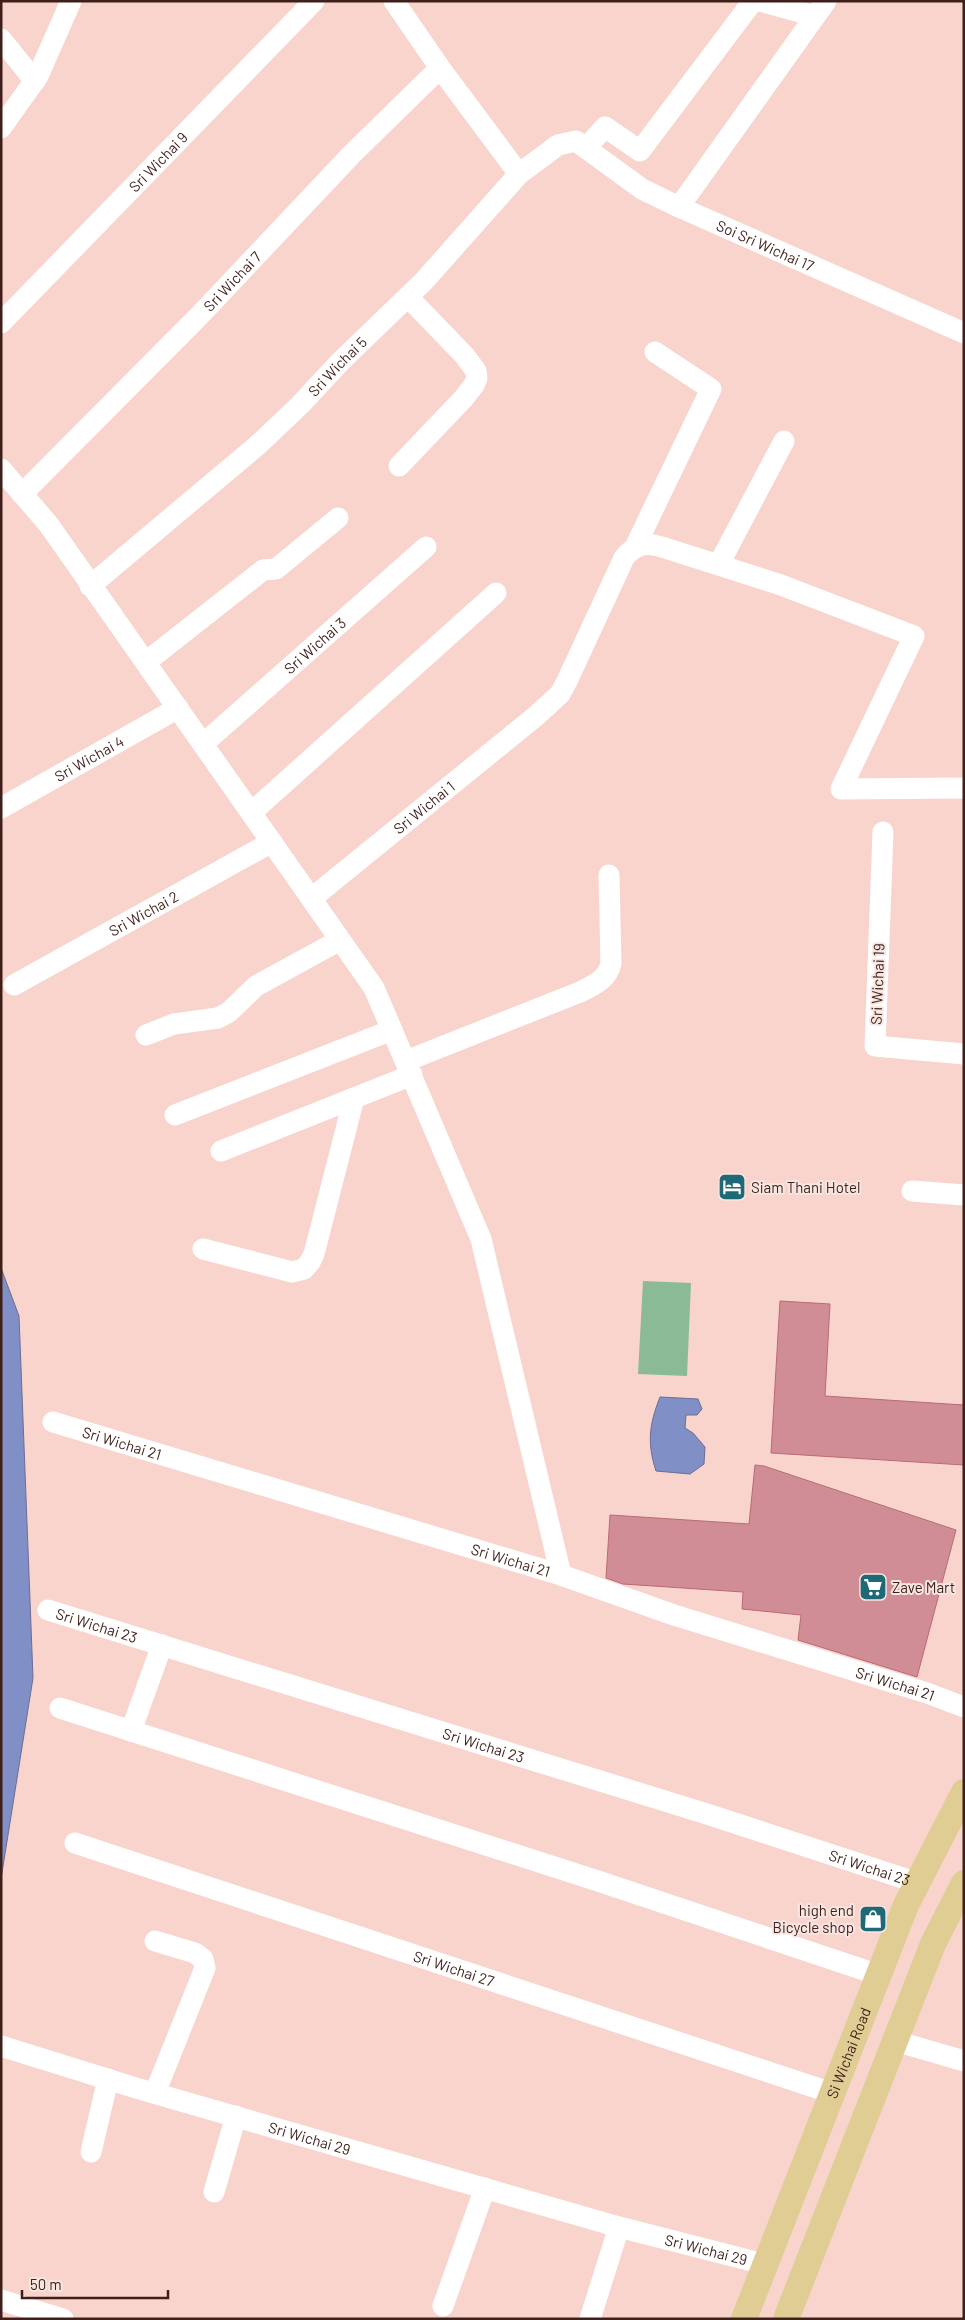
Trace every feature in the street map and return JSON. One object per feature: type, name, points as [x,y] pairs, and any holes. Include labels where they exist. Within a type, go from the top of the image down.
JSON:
[{"type":"main road","name":"Si Wichai Road","points":[[744,2319],[906,1905],[964,1792]]},
{"type":"main road","points":[[786,2319],[934,1944],[964,1883]]},
{"type":"street","points":[[1,128],[35,81],[71,1]]},
{"type":"street","name":"Sri Wichai 9","points":[[1,323],[314,1]]},
{"type":"street","points":[[394,1],[440,68],[519,174]]},
{"type":"street","points":[[581,145],[605,127],[640,151],[753,1]]},
{"type":"street","points":[[679,207],[820,9],[760,1]]},
{"type":"street","points":[[1,40],[35,81]]},
{"type":"street","name":"Sri Wichai 7","points":[[22,494],[200,315],[352,154],[440,68]]},
{"type":"street","name":"Sri Wichai 5","points":[[90,586],[259,444],[408,297],[519,174],[558,145],[581,145]]},
{"type":"street","name":"Soi Sri Wichai 17","points":[[581,145],[642,189],[964,333]]},
{"type":"street","points":[[399,466],[463,400],[477,378],[476,371],[465,356],[408,297]]},
{"type":"street","name":"Sri Wichai 1","points":[[312,898],[536,716],[560,694],[624,558],[636,547],[711,388],[655,352]]},
{"type":"street","points":[[719,564],[784,442]]},
{"type":"street","points":[[1,469],[49,525],[374,988],[481,1239],[561,1575]]},
{"type":"street","points":[[146,662],[263,570],[276,569],[338,518]]},
{"type":"street","points":[[636,547],[649,543],[719,564],[781,585],[914,636],[841,789],[964,788]]},
{"type":"street","name":"Sri Wichai 3","points":[[203,744],[426,547]]},
{"type":"street","points":[[252,812],[496,593]]},
{"type":"street","name":"Sri Wichai 4","points":[[1,808],[178,708]]},
{"type":"street","name":"Sri Wichai 19","points":[[883,832],[875,1046],[964,1054]]},
{"type":"street","name":"Sri Wichai 2","points":[[14,985],[272,842]]},
{"type":"street","points":[[222,1151],[354,1098],[409,1068],[580,992],[600,981],[609,972],[611,962],[609,875]]},
{"type":"street","points":[[146,1035],[174,1024],[218,1018],[229,1012],[256,986],[340,940]]},
{"type":"street","points":[[175,1115],[392,1030]]},
{"type":"street","points":[[203,1249],[292,1272],[304,1269],[310,1262],[325,1217],[354,1098]]},
{"type":"street","points":[[912,1191],[964,1195]]},
{"type":"street","name":"Sri Wichai 21","points":[[52,1422],[561,1575],[674,1615],[927,1693],[964,1707]]},
{"type":"street","name":"Sri Wichai 23","points":[[48,1610],[707,1814],[918,1883]]},
{"type":"street","points":[[131,1731],[162,1645]]},
{"type":"street","points":[[60,1708],[601,1882],[878,1975]]},
{"type":"street","name":"Sri Wichai 27","points":[[75,1843],[832,2093]]},
{"type":"street","points":[[155,2093],[205,1968],[203,1959],[195,1953],[156,1941]]},
{"type":"street","points":[[896,2041],[964,2061]]},
{"type":"street","name":"Sri Wichai 29","points":[[1,2046],[155,2093],[618,2227],[764,2264]]},
{"type":"street","points":[[91,2152],[108,2079]]},
{"type":"street","points":[[214,2192],[236,2116]]},
{"type":"street","points":[[443,2306],[485,2188]]},
{"type":"street","points":[[590,2319],[618,2227]]},
{"type":"street","points":[[1,2300],[63,2319]]},
{"type":"green space","points":[[643,1281],[691,1283],[687,1376],[638,1374]]},
{"type":"water","points":[[1,1268],[19,1316],[33,1678],[1,1879]]},
{"type":"water","points":[[660,1397],[698,1399],[702,1409],[697,1415],[686,1415],[685,1428],[693,1433],[705,1447],[704,1464],[690,1474],[656,1471],[650,1443],[653,1416]]},
{"type":"building","points":[[780,1301],[830,1304],[825,1396],[964,1405],[964,1465],[771,1453]]},
{"type":"building","points":[[755,1465],[764,1466],[956,1530],[917,1677],[798,1640],[801,1615],[742,1609],[743,1592],[623,1584],[606,1578],[610,1515],[749,1524]]},
{"type":"place","name":"Siam Thani Hotel","points":[[732,1187]]},
{"type":"place","name":"Zave Mart","points":[[873,1587]]},
{"type":"place","name":"high end Bicycle shop","points":[[873,1919]]}]
